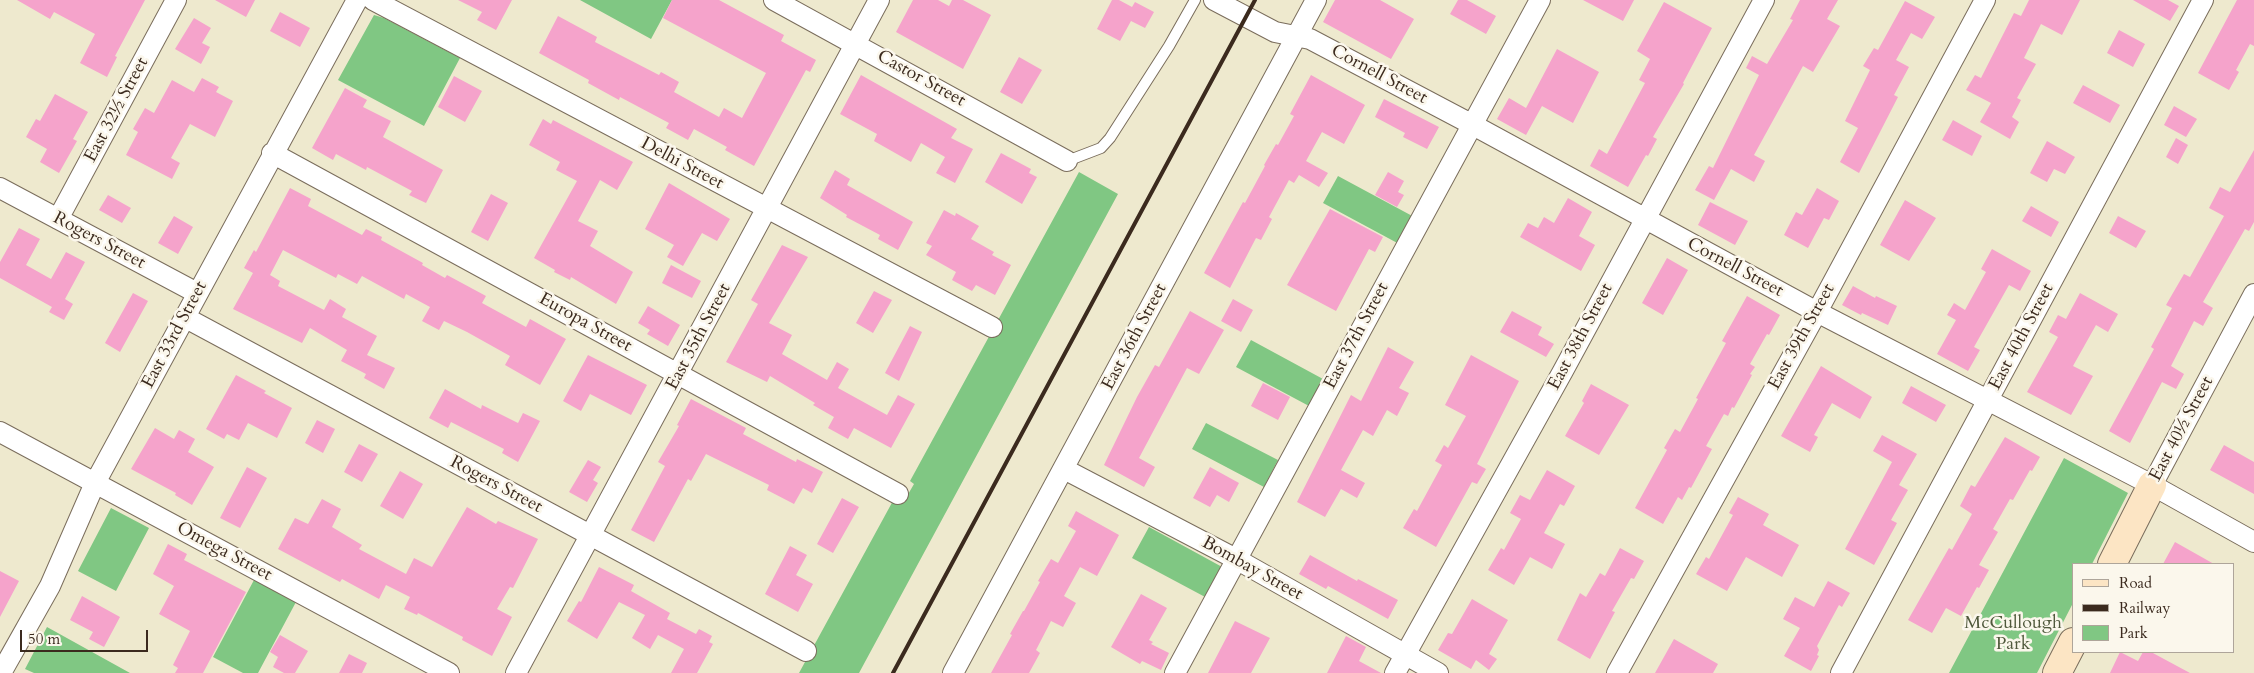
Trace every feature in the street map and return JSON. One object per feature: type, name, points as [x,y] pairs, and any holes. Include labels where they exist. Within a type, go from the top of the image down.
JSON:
[{"type":"street","name":"East 32½ Street","points":[[58,219],[176,0]]},
{"type":"street","name":"East 33rd Street","points":[[2,666],[50,586],[95,483],[186,318],[197,293],[272,152],[356,0]]},
{"type":"street","name":"Delhi Street","points":[[373,0],[992,327]]},
{"type":"street","name":"Castor Street","points":[[774,0],[856,43],[1066,161]]},
{"type":"street","name":"East 35th Street","points":[[516,673],[880,0]]},
{"type":"street","name":"Cornell Street","points":[[1214,0],[1275,32],[1310,39],[1473,125],[1816,312],[2152,485],[2254,542]]},
{"type":"street","name":"East 36th Street","points":[[953,673],[1316,0]]},
{"type":"street","name":"East 37th Street","points":[[1175,673],[1540,0]]},
{"type":"street","name":"East 38th Street","points":[[1400,664],[1563,371],[1764,0]]},
{"type":"street","name":"East 39th Street","points":[[1617,673],[1985,0]]},
{"type":"street","name":"East 40th Street","points":[[1841,673],[2203,0]]},
{"type":"street","name":"Europa Street","points":[[272,152],[898,494]]},
{"type":"street","name":"Rogers Street","points":[[0,188],[197,293]]},
{"type":"street","name":"East 40½ Street","points":[[2113,563],[2152,485],[2249,316],[2254,294]]},
{"type":"street","name":"Rogers Street","points":[[186,318],[806,651]]},
{"type":"street","name":"Omega Street","points":[[0,432],[448,673]]},
{"type":"street","name":"Bombay Street","points":[[1064,469],[1236,560],[1400,664],[1438,673]]},
{"type":"street","points":[[2057,673],[2072,644]]},
{"type":"lane","points":[[1066,161],[1101,148],[1110,138],[1169,46],[1195,0]]},
{"type":"green space","points":[[580,0],[672,0],[651,39]]},
{"type":"green space","points":[[374,15],[384,18],[460,58],[424,126],[338,80]]},
{"type":"green space","points":[[1079,172],[1118,194],[859,673],[799,673],[894,499],[903,503],[914,484],[910,481]]},
{"type":"green space","points":[[1338,176],[1416,218],[1401,245],[1323,203]]},
{"type":"green space","points":[[1251,340],[1323,379],[1309,406],[1236,367]]},
{"type":"green space","points":[[1206,423],[1278,460],[1264,487],[1192,449]]},
{"type":"green space","name":"McCullough Park","points":[[2064,458],[2128,493],[2093,563],[2072,563],[2072,605],[2037,673],[1949,673]]},
{"type":"green space","points":[[111,508],[149,528],[116,591],[78,571]]},
{"type":"green space","points":[[1149,527],[1224,568],[1207,598],[1132,558]]},
{"type":"green space","points":[[254,580],[296,602],[258,673],[243,673],[213,657]]},
{"type":"green space","points":[[47,627],[130,673],[34,673],[25,669]]},
{"type":"building","points":[[17,0],[145,0],[115,56],[117,57],[107,77],[80,63],[95,34],[54,12],[50,19]]},
{"type":"building","points":[[215,0],[255,0],[246,17]]},
{"type":"building","points":[[458,0],[512,0],[496,30],[477,20],[482,12]]},
{"type":"building","points":[[672,0],[719,0],[784,35],[781,41],[816,60],[810,72],[806,70],[754,166],[725,150],[727,147],[694,129],[688,140],[666,128],[669,123],[620,97],[619,100],[588,83],[589,80],[539,53],[558,16],[597,37],[595,42],[659,75],[661,72],[679,82],[674,92],[719,117],[724,108],[742,118],[766,73],[663,18]]},
{"type":"building","points":[[913,0],[938,0],[949,6],[952,0],[963,0],[991,15],[963,69],[896,32]]},
{"type":"building","points":[[1112,0],[1119,0],[1132,7],[1135,2],[1154,12],[1145,28],[1131,21],[1120,41],[1097,29]]},
{"type":"building","points":[[1335,0],[1380,0],[1414,19],[1391,59],[1323,22]]},
{"type":"building","points":[[1458,0],[1467,0],[1496,16],[1486,34],[1450,14]]},
{"type":"building","points":[[1583,0],[1634,0],[1623,21]]},
{"type":"building","points":[[1800,0],[1838,0],[1827,19],[1840,26],[1813,72],[1803,66],[1754,155],[1765,161],[1754,182],[1731,169],[1714,200],[1695,190],[1709,166],[1713,168],[1759,75],[1746,68],[1752,56],[1767,64],[1793,20],[1790,19]]},
{"type":"building","points":[[2029,0],[2080,0],[2062,35],[2041,24],[2024,58],[2036,64],[2017,98],[2021,100],[2012,117],[2019,122],[2010,139],[1980,122],[1991,103],[1966,90],[1975,75],[1981,78],[2014,13],[2021,16]]},
{"type":"building","points":[[2133,0],[2168,0],[2179,6],[2170,21]]},
{"type":"building","points":[[2237,0],[2254,0],[2254,46],[2250,44],[2236,70],[2239,72],[2229,90],[2198,73]]},
{"type":"building","points":[[1905,1],[1935,17],[1922,39],[1911,33],[1896,60],[1909,67],[1894,95],[1898,97],[1859,173],[1840,162],[1858,128],[1845,121],[1870,70],[1863,66],[1874,48],[1878,50]]},
{"type":"building","points":[[1664,2],[1712,28],[1684,84],[1653,137],[1657,139],[1628,187],[1590,166],[1599,149],[1607,154],[1645,83],[1639,80],[1650,59],[1637,51]]},
{"type":"building","points":[[280,12],[310,28],[300,47],[270,31]]},
{"type":"building","points":[[194,18],[211,28],[202,43],[210,47],[201,64],[175,49]]},
{"type":"building","points":[[2119,30],[2145,44],[2133,67],[2107,53]]},
{"type":"building","points":[[1557,49],[1599,72],[1573,123],[1542,106],[1526,135],[1497,119],[1509,98],[1526,108]]},
{"type":"building","points":[[1019,57],[1042,70],[1022,104],[1000,92]]},
{"type":"building","points":[[861,75],[957,129],[951,138],[973,149],[955,183],[936,173],[945,157],[921,143],[911,162],[874,141],[877,134],[840,114]]},
{"type":"building","points":[[1311,75],[1365,105],[1344,144],[1322,132],[1306,161],[1328,173],[1319,187],[1299,175],[1294,183],[1289,180],[1269,217],[1272,219],[1261,240],[1256,238],[1230,288],[1204,273],[1243,202],[1245,203],[1276,144],[1278,145],[1294,116],[1290,114]]},
{"type":"building","points":[[454,76],[482,91],[465,122],[438,107]]},
{"type":"building","points":[[202,78],[219,87],[216,92],[233,101],[215,137],[190,124],[171,158],[180,163],[172,179],[126,155],[138,132],[133,129],[145,108],[154,113],[172,80],[194,92]]},
{"type":"building","points":[[2083,85],[2120,105],[2110,123],[2073,103]]},
{"type":"building","points":[[345,88],[367,100],[363,107],[391,121],[383,137],[443,170],[426,203],[409,195],[412,191],[367,167],[366,170],[336,154],[333,160],[312,148]]},
{"type":"building","points":[[55,94],[88,112],[73,139],[77,141],[59,173],[40,162],[47,149],[26,137],[36,119],[40,121]]},
{"type":"building","points":[[1384,99],[1439,127],[1427,149],[1403,137],[1405,133],[1375,117]]},
{"type":"building","points":[[2174,106],[2197,119],[2186,137],[2164,125]]},
{"type":"building","points":[[543,119],[551,124],[553,120],[633,162],[617,190],[600,180],[578,221],[598,231],[590,246],[633,272],[616,304],[571,277],[570,280],[554,272],[555,270],[534,258],[577,181],[556,170],[560,162],[529,145]]},
{"type":"building","points":[[1953,120],[1982,136],[1972,156],[1942,140]]},
{"type":"building","points":[[2176,138],[2188,145],[2178,164],[2166,157]]},
{"type":"building","points":[[2047,141],[2075,157],[2065,174],[2054,169],[2047,182],[2030,173]]},
{"type":"building","points":[[2254,150],[2254,222],[2249,231],[2245,229],[2203,302],[2213,308],[2203,326],[2194,321],[2171,366],[2184,374],[2176,389],[2162,382],[2130,443],[2109,431],[2154,349],[2151,347],[2172,308],[2166,305],[2184,274],[2190,277],[2224,216],[2209,208],[2220,187],[2230,192]]},
{"type":"building","points":[[1001,153],[1031,169],[1029,173],[1037,177],[1022,204],[985,182]]},
{"type":"building","points":[[835,170],[850,179],[847,185],[913,222],[898,250],[878,239],[880,235],[846,217],[847,215],[820,198]]},
{"type":"building","points":[[1388,172],[1404,181],[1398,192],[1404,195],[1397,207],[1375,195]]},
{"type":"building","points":[[669,183],[730,219],[717,241],[702,233],[683,266],[667,257],[674,245],[645,229]]},
{"type":"building","points":[[290,188],[311,199],[308,206],[362,235],[366,229],[382,237],[381,240],[423,263],[422,265],[445,278],[447,275],[486,296],[482,303],[526,327],[530,319],[566,339],[540,385],[505,365],[510,356],[467,332],[444,321],[439,330],[422,321],[430,307],[406,294],[404,299],[362,276],[357,284],[338,274],[336,278],[283,250],[270,275],[280,281],[278,286],[324,310],[330,299],[346,309],[342,317],[377,336],[367,355],[395,368],[384,389],[364,378],[366,374],[341,361],[347,350],[310,328],[302,343],[233,309],[253,273],[244,268],[254,250],[256,252]]},
{"type":"building","points":[[1817,188],[1839,201],[1829,220],[1824,218],[1808,248],[1784,235],[1796,212],[1802,215]]},
{"type":"building","points":[[491,194],[508,203],[488,241],[471,232]]},
{"type":"building","points":[[108,195],[131,208],[122,223],[99,210]]},
{"type":"building","points":[[1568,198],[1592,212],[1579,236],[1595,245],[1581,271],[1520,237],[1528,223],[1538,228],[1544,217],[1554,223]]},
{"type":"building","points":[[1905,200],[1936,218],[1909,261],[1880,245]]},
{"type":"building","points":[[1710,202],[1748,221],[1735,245],[1698,225]]},
{"type":"building","points":[[2031,206],[2059,222],[2051,237],[2022,221]]},
{"type":"building","points":[[1330,209],[1383,237],[1375,252],[1369,249],[1336,311],[1287,285]]},
{"type":"building","points":[[944,210],[955,216],[956,213],[979,226],[971,239],[994,252],[992,255],[1011,265],[995,295],[976,285],[972,291],[952,280],[956,272],[926,255],[932,246],[926,243]]},
{"type":"building","points":[[174,216],[193,227],[178,254],[158,243]]},
{"type":"building","points":[[2118,216],[2146,231],[2136,248],[2109,233]]},
{"type":"building","points":[[19,228],[40,239],[26,265],[51,279],[66,252],[85,262],[65,299],[73,304],[64,320],[49,312],[52,307],[0,278],[0,262]]},
{"type":"building","points":[[782,245],[808,257],[769,323],[792,335],[782,354],[827,380],[837,362],[849,369],[838,388],[887,415],[898,395],[915,404],[891,448],[854,428],[848,439],[828,428],[834,417],[813,405],[815,403],[770,376],[767,382],[726,362],[758,304],[751,300]]},
{"type":"building","points":[[1992,249],[2031,271],[2020,291],[2009,285],[1974,347],[1980,350],[1968,371],[1937,354],[1956,320],[1947,315],[1954,303],[1965,310],[1986,272],[1981,269]]},
{"type":"building","points":[[1667,258],[1688,270],[1663,315],[1642,303]]},
{"type":"building","points":[[671,265],[701,281],[692,298],[662,283]]},
{"type":"building","points":[[1853,286],[1875,298],[1876,296],[1897,306],[1888,325],[1862,313],[1861,315],[1842,305]]},
{"type":"building","points":[[874,291],[892,300],[873,333],[856,323]]},
{"type":"building","points":[[133,293],[148,301],[120,352],[105,343]]},
{"type":"building","points":[[2080,293],[2118,314],[2108,332],[2096,325],[2073,366],[2093,376],[2071,415],[2027,392],[2058,337],[2049,332],[2058,315],[2066,319]]},
{"type":"building","points":[[1747,296],[1780,315],[1750,364],[1755,367],[1734,408],[1732,407],[1728,416],[1724,414],[1706,446],[1712,449],[1691,488],[1689,487],[1682,500],[1678,497],[1663,524],[1635,508],[1667,450],[1664,448],[1675,429],[1680,432],[1698,399],[1696,398],[1726,343],[1722,341]]},
{"type":"building","points":[[1233,299],[1253,310],[1241,332],[1221,321]]},
{"type":"building","points":[[648,306],[680,325],[668,346],[647,334],[650,330],[638,323]]},
{"type":"building","points":[[1190,311],[1224,330],[1199,374],[1187,368],[1139,458],[1155,467],[1144,487],[1104,465],[1137,397],[1155,365],[1159,367]]},
{"type":"building","points":[[1512,311],[1542,327],[1538,335],[1554,344],[1546,357],[1500,332]]},
{"type":"building","points":[[910,326],[922,332],[899,381],[885,373]]},
{"type":"building","points":[[1388,347],[1414,362],[1399,388],[1409,393],[1397,416],[1387,410],[1373,436],[1363,430],[1341,470],[1365,483],[1357,498],[1341,489],[1325,517],[1297,502],[1351,395],[1361,401]]},
{"type":"building","points":[[588,355],[647,385],[631,415],[590,394],[581,411],[563,401]]},
{"type":"building","points":[[1471,355],[1519,381],[1477,464],[1486,469],[1477,484],[1472,482],[1436,547],[1403,528],[1414,509],[1417,511],[1442,465],[1435,461],[1444,445],[1448,448],[1466,416],[1445,405]]},
{"type":"building","points":[[1821,366],[1872,397],[1860,419],[1832,403],[1814,435],[1818,437],[1810,452],[1781,436]]},
{"type":"building","points":[[236,375],[292,408],[277,438],[248,423],[239,440],[227,434],[224,439],[206,429]]},
{"type":"building","points":[[1263,383],[1290,397],[1278,420],[1251,406]]},
{"type":"building","points":[[1591,384],[1629,405],[1599,455],[1565,436],[1584,403],[1582,401]]},
{"type":"building","points":[[1911,386],[1946,405],[1936,422],[1902,403]]},
{"type":"building","points":[[445,389],[481,409],[482,405],[518,423],[523,413],[540,421],[518,462],[502,453],[504,449],[451,422],[448,428],[429,418]]},
{"type":"building","points":[[691,399],[746,428],[743,434],[796,462],[797,459],[823,472],[812,493],[803,488],[794,504],[767,490],[769,485],[706,454],[691,481],[688,479],[654,542],[631,530],[665,466],[658,462],[679,426],[677,425]]},
{"type":"building","points":[[317,420],[335,429],[323,453],[305,443]]},
{"type":"building","points":[[155,428],[174,439],[179,430],[195,439],[188,452],[214,467],[192,505],[175,495],[176,493],[131,469]]},
{"type":"building","points":[[1882,435],[1917,454],[1899,485],[1908,490],[1891,520],[1897,523],[1874,565],[1845,549],[1892,462],[1873,451]]},
{"type":"building","points":[[2005,437],[2040,457],[2032,471],[2030,470],[2013,500],[2010,499],[1993,529],[1998,532],[1979,565],[1989,570],[1979,588],[1977,587],[1961,616],[1946,608],[1932,633],[1908,620],[1949,548],[1952,550],[1972,514],[1960,506],[1971,485],[1975,487]]},
{"type":"building","points":[[359,444],[378,454],[362,482],[344,472]]},
{"type":"building","points":[[2224,445],[2254,462],[2254,494],[2210,470]]},
{"type":"building","points":[[588,460],[601,467],[593,480],[598,483],[587,502],[569,492]]},
{"type":"building","points":[[247,467],[267,478],[240,528],[220,518]]},
{"type":"building","points":[[1210,467],[1239,483],[1229,502],[1217,495],[1210,507],[1193,498]]},
{"type":"building","points":[[1547,470],[1575,486],[1564,506],[1560,504],[1544,533],[1565,544],[1552,569],[1530,557],[1514,585],[1488,570],[1501,548],[1504,550],[1521,519],[1510,513],[1520,495],[1530,500]]},
{"type":"building","points":[[400,471],[423,484],[403,519],[380,506]]},
{"type":"building","points":[[1738,497],[1769,514],[1763,525],[1799,545],[1782,577],[1746,557],[1727,591],[1696,574],[1706,557],[1709,559],[1733,515],[1729,513]]},
{"type":"building","points":[[842,498],[859,507],[833,553],[817,544]]},
{"type":"building","points":[[322,499],[341,509],[332,527],[362,545],[359,549],[406,574],[414,558],[432,567],[467,507],[496,524],[498,521],[538,539],[513,588],[510,587],[497,609],[512,617],[492,656],[462,640],[463,637],[418,613],[417,615],[404,609],[410,597],[386,585],[379,599],[342,579],[340,582],[278,549],[295,518],[308,524]]},
{"type":"building","points":[[1076,511],[1119,535],[1097,576],[1080,567],[1064,596],[1076,603],[1063,627],[1051,621],[1036,650],[1040,653],[1029,673],[991,673],[1051,559],[1058,563],[1076,531],[1068,526]]},
{"type":"building","points":[[2175,542],[2212,563],[2164,563]]},
{"type":"building","points":[[168,544],[187,554],[184,560],[246,592],[203,673],[175,673],[178,668],[173,665],[190,631],[159,614],[174,586],[153,574]]},
{"type":"building","points":[[790,546],[807,555],[796,575],[813,584],[798,612],[765,594]]},
{"type":"building","points":[[1620,548],[1644,561],[1634,579],[1631,578],[1612,611],[1615,612],[1590,659],[1557,640],[1580,593],[1586,597],[1600,573],[1605,576]]},
{"type":"building","points":[[1310,555],[1357,581],[1358,579],[1398,600],[1388,619],[1328,586],[1326,589],[1299,574]]},
{"type":"building","points":[[599,567],[634,585],[631,591],[670,613],[667,619],[696,634],[699,629],[712,636],[709,642],[713,644],[697,673],[671,673],[684,649],[658,635],[650,649],[632,638],[645,615],[619,602],[597,639],[567,621],[579,601],[581,602]]},
{"type":"building","points":[[0,571],[19,581],[0,617]]},
{"type":"building","points":[[1828,581],[1850,593],[1842,607],[1839,605],[1817,646],[1819,650],[1817,655],[1819,656],[1811,671],[1784,656],[1800,628],[1783,619],[1795,597],[1814,607]]},
{"type":"building","points":[[1141,594],[1167,608],[1149,640],[1153,642],[1151,644],[1169,653],[1161,670],[1142,661],[1140,664],[1111,647]]},
{"type":"building","points":[[82,596],[120,617],[104,647],[89,639],[93,632],[70,620]]},
{"type":"building","points":[[1472,599],[1508,620],[1489,654],[1497,659],[1489,670],[1476,660],[1471,669],[1438,650],[1448,633],[1452,634]]},
{"type":"building","points":[[1235,621],[1270,638],[1251,673],[1208,673]]},
{"type":"building","points":[[280,635],[308,651],[295,673],[284,673],[273,667],[278,657],[270,652]]},
{"type":"building","points":[[1346,636],[1366,647],[1359,661],[1381,673],[1327,673]]},
{"type":"building","points":[[1674,639],[1718,664],[1713,673],[1655,673]]},
{"type":"building","points":[[2120,653],[2138,661],[2142,653],[2153,653],[2190,673],[2110,673]]},
{"type":"building","points":[[349,654],[367,663],[362,673],[339,673]]},
{"type":"railway","points":[[893,673],[1255,0]]}]
